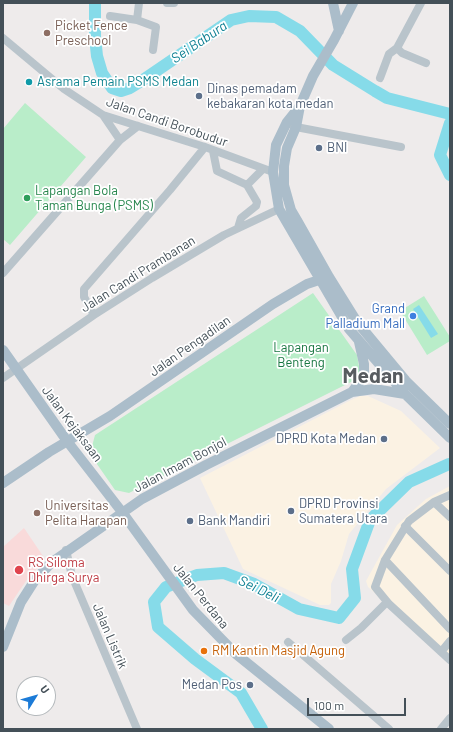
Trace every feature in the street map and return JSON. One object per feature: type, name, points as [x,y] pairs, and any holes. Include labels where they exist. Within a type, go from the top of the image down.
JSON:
[{"type":"main road","points":[[333,3],[336,36]]},
{"type":"main road","points":[[324,279],[291,210],[284,185],[284,166],[287,148],[296,127],[300,106],[313,76],[353,3]]},
{"type":"main road","points":[[300,106],[286,122],[276,145],[273,172],[279,209],[361,339],[405,394],[450,438]]},
{"type":"main road","name":"Jalan Pengadilan","points":[[3,483],[67,441],[110,416],[273,304],[307,284],[324,279]]},
{"type":"main road","points":[[361,339],[450,424]]},
{"type":"main road","name":"Jalan Imam Bonjol","points":[[352,392],[364,376],[361,339]]},
{"type":"main road","name":"Jalan Kejaksaan","points":[[3,350],[67,441],[122,512]]},
{"type":"main road","name":"Jalan Imam Bonjol","points":[[3,647],[18,607],[35,580],[52,562],[66,550],[147,496],[352,392],[374,389],[405,394]]},
{"type":"main road","name":"Jalan Perdana","points":[[122,512],[193,610],[236,654],[329,729]]},
{"type":"street","points":[[137,20],[140,3]]},
{"type":"street","points":[[167,3],[174,3]]},
{"type":"street","points":[[380,78],[389,54],[397,48],[421,3]]},
{"type":"street","points":[[110,16],[137,20],[157,28],[153,50]]},
{"type":"street","name":"Jalan Candi Borobudur","points":[[3,38],[64,89],[103,115],[205,147],[263,170],[273,172]]},
{"type":"street","points":[[397,48],[402,53],[426,63]]},
{"type":"street","points":[[103,115],[120,140]]},
{"type":"street","points":[[286,122],[296,127],[401,147]]},
{"type":"street","points":[[3,273],[120,140],[138,126]]},
{"type":"street","points":[[94,315],[84,297],[84,289],[170,190],[205,147]]},
{"type":"street","points":[[213,150],[216,170],[247,185],[257,202],[256,206],[241,218],[238,228]]},
{"type":"street","points":[[247,185],[263,170]]},
{"type":"street","name":"Jalan Candi Prambanan","points":[[3,378],[94,315],[214,241],[279,209]]},
{"type":"street","points":[[450,495],[434,502],[417,513],[405,526],[385,560],[375,587],[388,603],[450,660]]},
{"type":"street","points":[[434,502],[450,517]]},
{"type":"street","points":[[405,526],[450,571]]},
{"type":"street","name":"Jalan Listrik","points":[[66,550],[72,576],[137,729]]},
{"type":"street","points":[[385,560],[450,629]]},
{"type":"street","points":[[346,640],[388,603]]},
{"type":"street","points":[[441,652],[450,641]]},
{"type":"street","points":[[288,642],[389,729]]},
{"type":"street","points":[[442,729],[450,718]]},
{"type":"shaded area","name":"DPRD Provinsi Sumatera Utara","points":[[360,396],[368,396],[401,411],[440,448],[386,489],[349,534],[341,561],[331,584],[331,603],[329,605],[320,605],[243,569],[200,478]]},
{"type":"shaded area","points":[[450,486],[450,659],[368,587],[366,581],[397,525],[426,499]]},
{"type":"shaded area","name":"RS Siloma Dhirga Surya","points":[[24,528],[45,559],[26,581],[9,606],[3,603],[3,547]]},
{"type":"green space","name":"Lapangan Bola Taman Bunga (PSMS)","points":[[25,103],[86,157],[10,245],[3,239],[3,129]]},
{"type":"green space","name":"Lapangan Benteng","points":[[313,293],[357,355],[361,377],[129,493],[115,490],[90,454],[95,435]]},
{"type":"green space","points":[[424,296],[450,337],[450,341],[427,355],[400,311]]},
{"type":"water","points":[[419,305],[438,334],[431,338],[413,309]]},
{"type":"waterway","name":"Sei Babura","points":[[95,3],[95,37],[97,56],[102,73],[112,88],[121,91],[130,88],[143,80],[231,20],[249,16],[276,17],[300,31],[333,65],[387,98],[450,114]]},
{"type":"waterway","name":"Sei Deli","points":[[450,123],[440,155],[450,175]]},
{"type":"waterway","name":"Sei Deli","points":[[262,729],[241,693],[195,659],[158,627],[154,602],[166,587],[197,575],[224,573],[254,584],[299,609],[339,618],[355,598],[352,569],[370,520],[409,482],[449,464]]},
{"type":"place","name":"Picket Fence Preschool","points":[[47,33]]},
{"type":"place","name":"Asrama Pemain PSMS Medan","points":[[29,82]]},
{"type":"place","name":"Dinas pemadam kebakaran kota medan","points":[[199,96]]},
{"type":"place","name":"BNI","points":[[319,148]]},
{"type":"place","name":"Lapangan Bola Taman Bunga (PSMS)","points":[[27,198]]},
{"type":"place","name":"Grand Palladium Mall","points":[[413,316]]},
{"type":"place","name":"DPRD Kota Medan","points":[[384,439]]},
{"type":"place","name":"DPRD Provinsi Sumatera Utara","points":[[291,511]]},
{"type":"place","name":"Universitas Pelita Harapan","points":[[37,513]]},
{"type":"place","name":"Bank Mandiri","points":[[190,521]]},
{"type":"place","name":"RS Siloma Dhirga Surya","points":[[19,570]]},
{"type":"place","name":"RM Kantin Masjid Agung","points":[[204,651]]},
{"type":"place","name":"Medan Pos","points":[[250,685]]},
{"type":"district","name":"Medan","points":[[373,376]]}]
